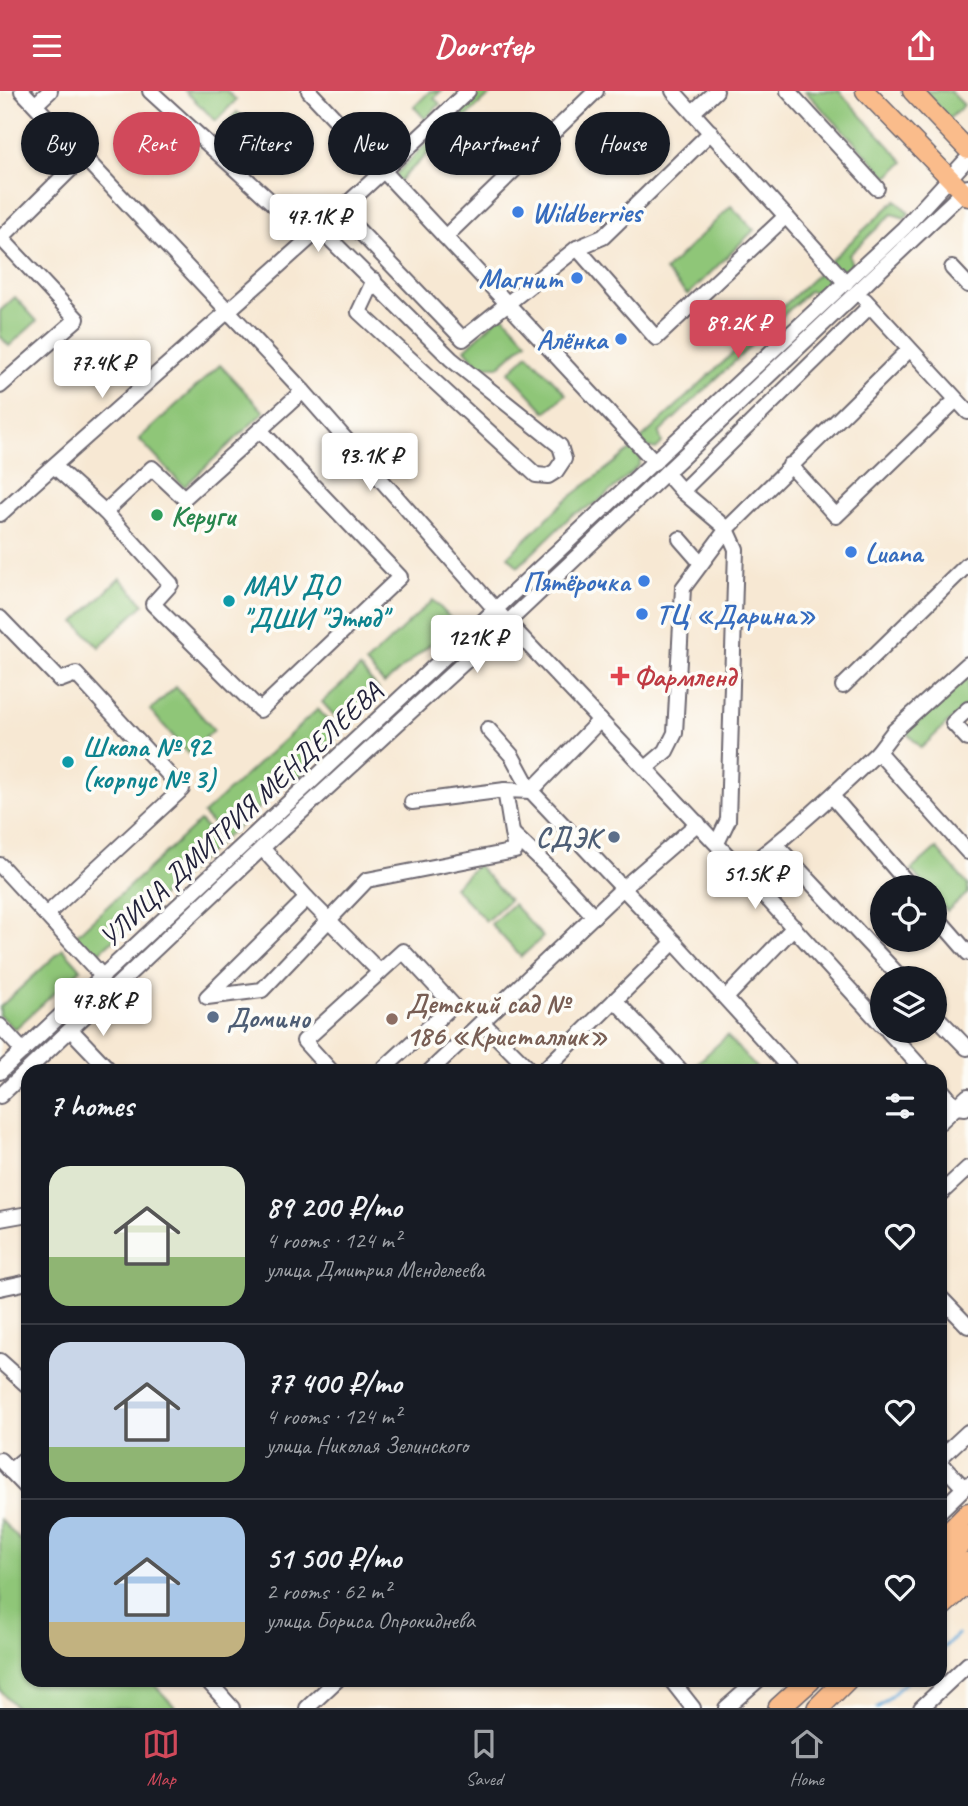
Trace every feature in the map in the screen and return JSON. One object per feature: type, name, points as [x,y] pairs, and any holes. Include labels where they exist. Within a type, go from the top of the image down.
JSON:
[{"type":"highway","points":[[947,1556],[968,1536]]},
{"type":"highway","points":[[947,1582],[968,1563]]},
{"type":"highway","points":[[779,1708],[802,1687]]},
{"type":"highway","points":[[818,1708],[839,1687]]},
{"type":"main road","points":[[865,91],[948,177],[966,192]]},
{"type":"main road","points":[[912,91],[968,150]]},
{"type":"main road","points":[[947,1533],[968,1512]]},
{"type":"main road","points":[[947,1603],[968,1584]]},
{"type":"main road","points":[[773,1708],[794,1687]]},
{"type":"main road","points":[[826,1708],[850,1687]]},
{"type":"street","points":[[22,91],[43,112]]},
{"type":"street","points":[[36,104],[50,91]]},
{"type":"street","points":[[150,91],[291,220],[320,229],[374,280],[451,359],[560,446],[564,459],[556,471],[548,476],[536,475],[359,312],[374,280]]},
{"type":"street","points":[[309,91],[328,112]]},
{"type":"street","points":[[411,146],[468,91]]},
{"type":"street","points":[[445,237],[596,91]]},
{"type":"street","points":[[673,91],[968,412]]},
{"type":"street","points":[[693,112],[716,91]]},
{"type":"street","points":[[788,91],[877,188]]},
{"type":"street","points":[[341,212],[463,339],[577,248],[603,237],[710,132]]},
{"type":"street","name":"УЛИЦА ДМИТРИЯ МЕНДЕЛЕЕВА","points":[[34,1064],[262,848],[666,473],[852,287],[968,157]]},
{"type":"street","points":[[99,172],[303,391],[495,608],[717,843],[870,1011]]},
{"type":"street","points":[[0,386],[77,319],[1,238],[65,175]]},
{"type":"street","points":[[0,514],[381,175]]},
{"type":"street","points":[[387,175],[654,462]]},
{"type":"street","name":"УЛИЦА ДМИТРИЯ МЕНДЕЛЕЕВА","points":[[0,1072],[654,462],[852,287],[966,192]]},
{"type":"street","points":[[577,248],[656,338],[786,216]]},
{"type":"street","points":[[953,268],[968,285]]},
{"type":"street","points":[[682,491],[870,306]]},
{"type":"street","points":[[646,768],[666,751],[675,733],[683,588],[727,529],[909,350]]},
{"type":"street","points":[[105,512],[152,468],[184,498],[303,391]]},
{"type":"street","points":[[790,465],[836,516],[956,400]]},
{"type":"street","points":[[54,466],[105,512],[171,584],[153,604],[260,711],[400,576],[260,430]]},
{"type":"street","points":[[666,473],[682,491],[727,529],[736,549],[728,820],[717,843]]},
{"type":"street","points":[[680,539],[701,563]]},
{"type":"street","points":[[843,686],[968,564]]},
{"type":"street","points":[[0,618],[60,680],[76,674],[182,789],[46,915]]},
{"type":"street","points":[[742,871],[832,796],[878,752],[894,731],[968,664]]},
{"type":"street","points":[[968,709],[953,723],[968,739]]},
{"type":"street","points":[[412,802],[505,790],[531,791],[600,720]]},
{"type":"street","points":[[488,729],[512,756],[531,791],[786,1064]]},
{"type":"street","points":[[878,752],[968,852]]},
{"type":"street","points":[[306,898],[207,997],[262,991],[367,880],[515,851],[505,790]]},
{"type":"street","points":[[832,796],[901,875]]},
{"type":"street","points":[[437,1064],[623,888],[698,823]]},
{"type":"street","points":[[512,833],[594,916]]},
{"type":"street","points":[[776,845],[890,966]]},
{"type":"street","points":[[262,848],[306,898],[380,972]]},
{"type":"street","points":[[0,865],[103,977]]},
{"type":"street","points":[[726,998],[793,927]]},
{"type":"street","points":[[947,929],[968,953]]},
{"type":"street","points":[[550,1064],[674,942]]},
{"type":"street","points":[[325,1064],[304,1041],[403,951],[453,1005],[389,1064]]},
{"type":"street","points":[[615,1000],[674,1064]]},
{"type":"street","points":[[482,1022],[524,1064]]},
{"type":"street","points":[[0,1026],[23,1051]]},
{"type":"street","points":[[947,1027],[967,1048]]},
{"type":"street","points":[[71,1030],[103,1064]]},
{"type":"street","points":[[899,1043],[918,1064]]},
{"type":"street","name":"УЛИЦА ДМИТРИЯ МЕНДЕЛЕЕВА","points":[[0,1096],[21,1076]]},
{"type":"street","points":[[947,1094],[962,1108]]},
{"type":"street","points":[[947,1118],[962,1108],[968,1097]]},
{"type":"street","points":[[947,1188],[968,1168]]},
{"type":"street","points":[[0,1219],[21,1215]]},
{"type":"street","points":[[0,1288],[21,1284]]},
{"type":"street","points":[[947,1304],[968,1326]]},
{"type":"street","points":[[0,1361],[21,1380]]},
{"type":"street","points":[[947,1453],[968,1432]]},
{"type":"street","points":[[0,1460],[21,1482]]},
{"type":"street","points":[[10,1471],[21,1462]]},
{"type":"street","points":[[947,1467],[966,1486],[947,1504]]},
{"type":"street","points":[[947,1684],[968,1664]]},
{"type":"street","points":[[212,1687],[232,1708]]},
{"type":"street","points":[[307,1708],[330,1687]]},
{"type":"street","points":[[676,1687],[693,1708]]},
{"type":"street","points":[[726,1708],[750,1687]]},
{"type":"street","points":[[921,1708],[943,1687]]},
{"type":"green space","points":[[185,91],[227,91],[236,100],[225,112],[214,112],[214,119]]},
{"type":"green space","points":[[430,91],[441,91],[434,98],[440,104],[432,112],[425,112],[425,119],[414,107]]},
{"type":"green space","points":[[476,91],[493,92],[472,112],[454,112]]},
{"type":"green space","points":[[805,91],[839,91],[904,162],[888,177]]},
{"type":"green space","points":[[922,91],[950,91],[964,105],[949,119]]},
{"type":"green space","points":[[425,145],[425,156],[411,170],[411,159]]},
{"type":"green space","points":[[395,175],[405,175],[399,181]]},
{"type":"green space","points":[[896,200],[909,213],[905,218],[892,214],[849,255],[852,265],[846,270],[836,268],[829,262]]},
{"type":"green space","points":[[731,206],[754,230],[688,295],[665,271]]},
{"type":"green space","points":[[821,271],[826,277],[828,288],[823,293],[809,291],[659,433],[662,443],[656,449],[648,447],[640,440]]},
{"type":"green space","points":[[15,297],[37,321],[9,346],[0,336],[0,311]]},
{"type":"green space","points":[[502,314],[527,341],[499,366],[479,366],[465,349]]},
{"type":"green space","points":[[528,354],[566,394],[546,412],[509,372]]},
{"type":"green space","points":[[220,365],[264,412],[184,487],[139,439]]},
{"type":"green space","points":[[633,448],[641,457],[639,466],[597,503],[572,515],[518,567],[508,556],[565,501]]},
{"type":"green space","points":[[120,578],[144,604],[99,647],[75,622]]},
{"type":"green space","points":[[433,600],[455,623],[384,684],[366,663]]},
{"type":"green space","points":[[360,668],[379,690],[341,723],[322,702]]},
{"type":"green space","points":[[965,676],[968,679],[968,704],[921,748],[905,731]]},
{"type":"green space","points":[[176,687],[214,730],[188,753],[150,710]]},
{"type":"green space","points":[[318,709],[339,735],[299,777],[290,780],[225,838],[203,814]]},
{"type":"green space","points":[[200,821],[220,843],[92,959],[73,938]]},
{"type":"green space","points":[[936,848],[968,885],[968,893],[947,911],[947,875],[915,875],[911,870]]},
{"type":"green space","points":[[477,865],[509,900],[486,921],[454,887]]},
{"type":"green space","points":[[513,904],[543,937],[521,957],[491,924]]},
{"type":"green space","points":[[63,949],[81,969],[15,1029],[0,1016],[0,1007]]},
{"type":"green space","points":[[727,1036],[753,1064],[696,1064]]},
{"type":"green space","points":[[0,1519],[21,1542],[21,1687],[156,1687],[176,1708],[17,1708],[0,1690]]},
{"type":"waterway","points":[[947,1644],[958,1634]]},
{"type":"waterway","points":[[878,1708],[900,1687]]},
{"type":"place","name":"Wildberries","points":[[518,212]]},
{"type":"place","name":"Магнит","points":[[577,278]]},
{"type":"place","name":"Алёнка","points":[[621,339]]},
{"type":"place","name":"Керуги","points":[[157,515]]},
{"type":"place","name":"Luana","points":[[851,552]]},
{"type":"place","name":"Пятёрочка","points":[[644,581]]},
{"type":"place","name":"МАУ ДО \"ДШИ \"Этюд\"","points":[[229,601]]},
{"type":"place","name":"ТЦ «Дарина»","points":[[642,614]]},
{"type":"place","name":"Фармленд","points":[[620,676]]},
{"type":"place","name":"Школа № 92 (корпус № 3)","points":[[68,762]]},
{"type":"place","name":"СДЭК","points":[[614,837]]},
{"type":"place","name":"Домино","points":[[213,1017]]},
{"type":"place","name":"Детский сад № 186 «Кристаллик»","points":[[392,1019]]}]
